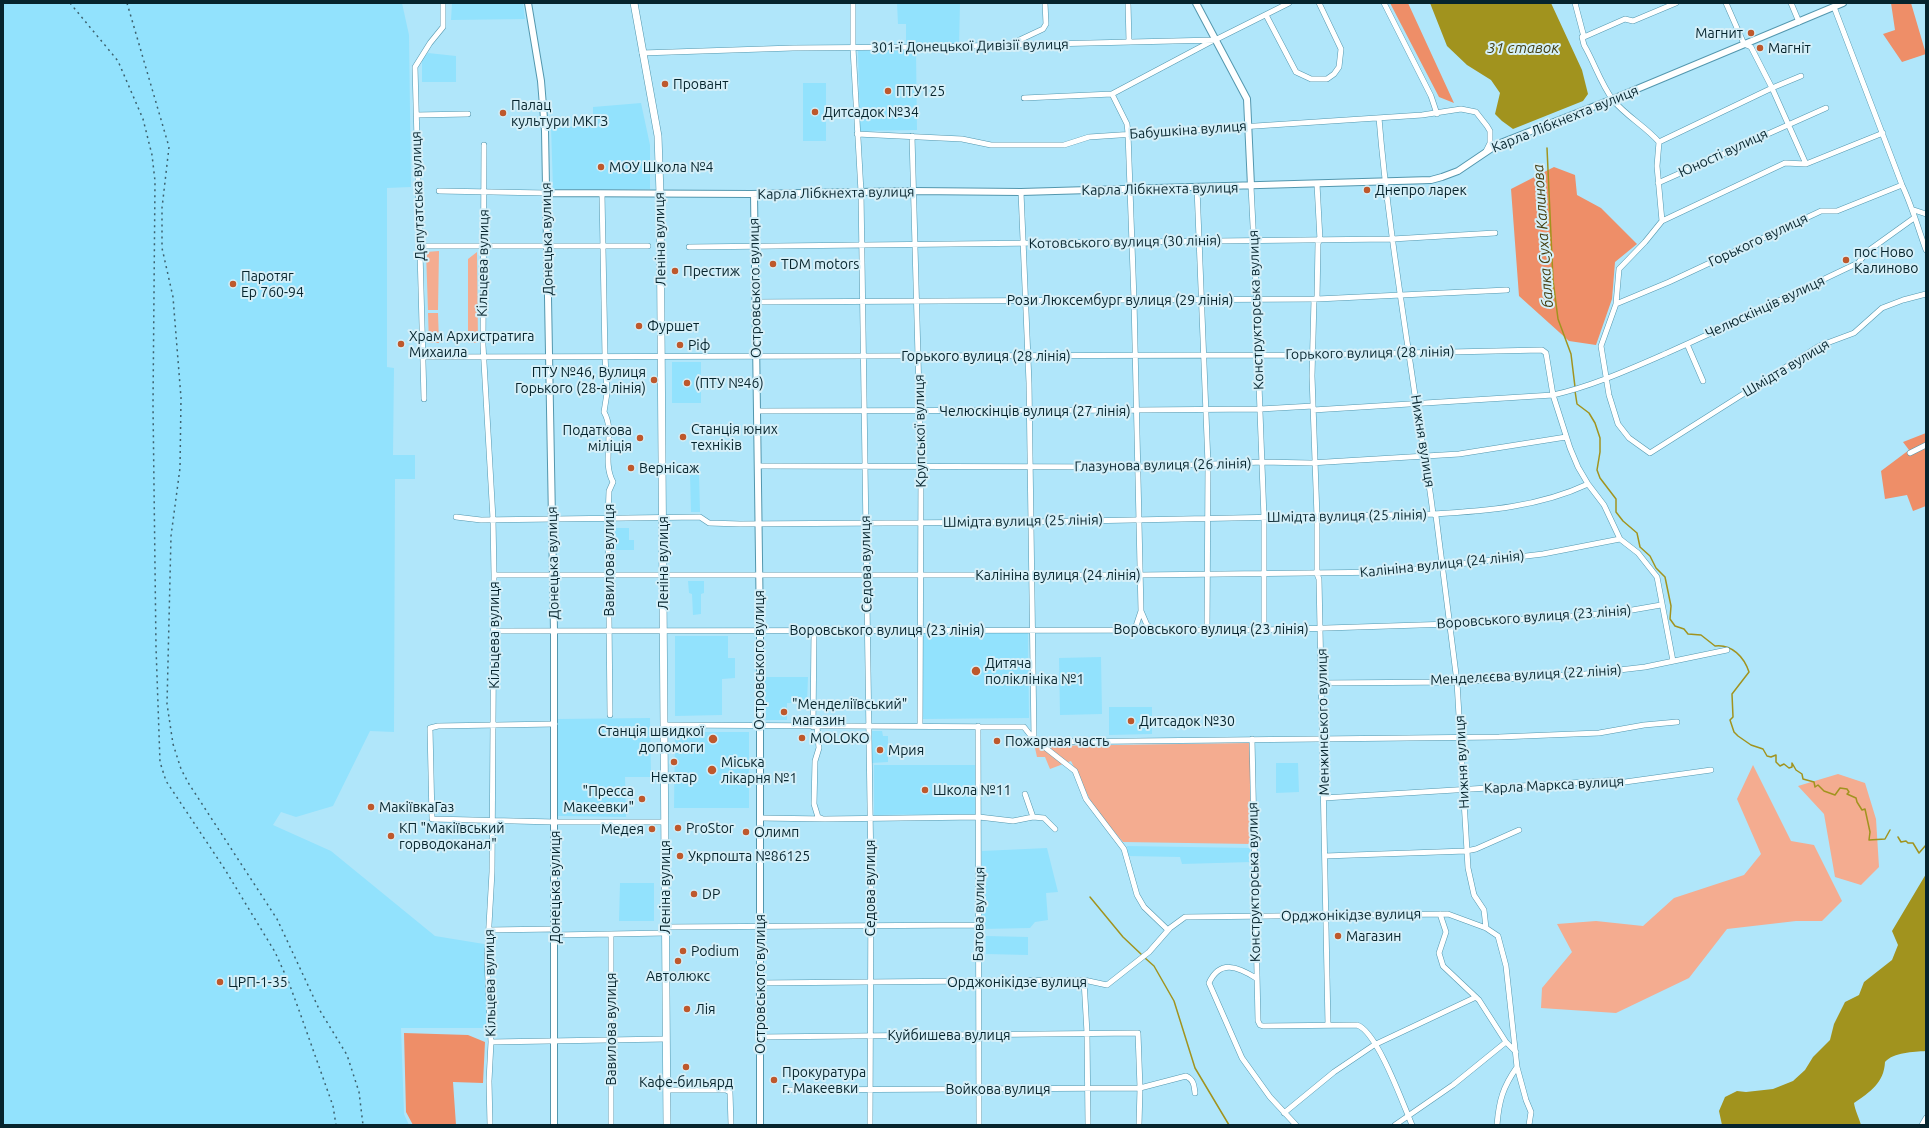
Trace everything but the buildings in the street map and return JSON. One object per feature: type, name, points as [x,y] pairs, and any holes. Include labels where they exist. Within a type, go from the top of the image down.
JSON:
[{"type":"main road","name":"Леніна вулиця","points":[[634,3],[658,136],[660,194],[667,1125]]},
{"type":"street","name":"Депутатська вулиця","points":[[424,399],[424,357],[414,67],[443,27],[443,3]]},
{"type":"street","name":"Донецька вулиця","points":[[528,3],[541,81],[546,193],[555,724],[554,1125]]},
{"type":"street","name":"Седова вулиця","points":[[853,3],[853,48],[861,192],[870,818],[870,1125]]},
{"type":"street","points":[[1008,45],[1043,29],[1046,24],[1045,3]]},
{"type":"street","points":[[1128,3],[1129,42]]},
{"type":"street","name":"Конструкторська вулиця","points":[[1196,3],[1247,100],[1258,300],[1258,358],[1264,518],[1264,630]]},
{"type":"street","name":"301-ї Донецької Дивізії вулиця","points":[[642,53],[1215,40],[1289,3]]},
{"type":"street","points":[[1266,15],[1296,72],[1311,79],[1327,79],[1334,74],[1339,67],[1341,49],[1319,3]]},
{"type":"street","points":[[1384,3],[1431,96],[1437,114]]},
{"type":"street","points":[[1575,3],[1584,37],[1582,37],[1584,45],[1613,99],[1630,117],[1652,133],[1659,142],[1658,183],[1662,221]]},
{"type":"street","points":[[1584,37],[1625,19],[1633,21],[1676,3]]},
{"type":"street","points":[[1726,3],[1744,44],[1751,47],[1772,88],[1806,164]]},
{"type":"street","points":[[1791,3],[1799,22]]},
{"type":"street","name":"Карла Лібкнехта вулиця","points":[[439,191],[602,194],[754,194],[913,191],[1021,192],[1384,182],[1442,177],[1458,171],[1498,144],[1613,99],[1843,3]]},
{"type":"street","points":[[1834,7],[1902,185],[1914,210],[1914,218],[1926,250]]},
{"type":"street","points":[[1024,98],[1112,94],[1215,40]]},
{"type":"street","points":[[1659,142],[1772,88],[1801,76]]},
{"type":"street","points":[[1112,94],[1127,124],[1131,190],[1141,611],[1135,629]]},
{"type":"street","name":"Юності вулиця","points":[[1658,183],[1826,108]]},
{"type":"street","name":"Бабушкіна вулиця","points":[[857,134],[962,139],[990,146],[1058,146],[1090,137],[1437,114],[1461,109],[1476,112],[1490,131],[1490,143],[1486,151]]},
{"type":"street","points":[[416,115],[468,114]]},
{"type":"street","name":"Нижня вулиця","points":[[1379,118],[1384,182],[1416,402],[1426,457],[1433,514],[1436,516],[1458,682],[1466,851],[1470,884],[1474,895],[1484,910],[1486,928]]},
{"type":"street","points":[[1606,379],[1601,346],[1616,304],[1619,269],[1645,242],[1662,221],[1785,163],[1806,164],[1883,133]]},
{"type":"street","name":"Крупської вулиця","points":[[912,136],[921,467],[920,726]]},
{"type":"street","name":"Кільцева вулиця","points":[[484,145],[482,245],[483,356],[493,519],[494,575],[492,872],[487,960],[491,1042],[489,1081],[490,1125]]},
{"type":"street","name":"Менжинського вулиця","points":[[1317,184],[1320,240],[1318,243],[1312,355],[1317,516],[1317,574],[1319,579],[1322,683],[1328,1025]]},
{"type":"street","name":"Горького вулиця","points":[[1616,304],[1669,282],[1821,211],[1837,211],[1902,185]]},
{"type":"street","points":[[1197,188],[1208,464],[1208,630]]},
{"type":"street","points":[[1021,192],[1030,410],[1036,740]]},
{"type":"street","name":"Вавилова вулиця","points":[[602,194],[604,356],[608,393],[604,412],[608,420],[608,472],[613,482],[609,492],[608,518],[610,715]]},
{"type":"street","name":"Островського вулиця","points":[[754,194],[760,631],[760,1125]]},
{"type":"street","points":[[1914,210],[1926,214]]},
{"type":"street","name":"Челюскінців вулиця","points":[[1606,379],[1687,344],[1858,263],[1868,251],[1914,218]]},
{"type":"street","name":"Котовського вулиця (30 лiнiя)","points":[[689,247],[1392,239],[1495,233]]},
{"type":"street","points":[[420,246],[648,246]]},
{"type":"street","name":"Рози Люксембург вулиця (29 лiнiя)","points":[[756,302],[1258,300],[1401,296],[1507,290]]},
{"type":"street","name":"Шмідта вулиця","points":[[1606,379],[1618,424],[1629,438],[1650,453],[1819,346],[1854,333],[1882,308],[1903,300],[1926,294]]},
{"type":"street","points":[[1687,344],[1703,381]]},
{"type":"street","name":"Горького вулиця (28 лiнiя)","points":[[424,357],[661,355],[1312,355],[1542,350],[1546,353],[1553,394]]},
{"type":"street","name":"Челюскінців вулиця (27 лiнiя)","points":[[757,411],[1260,409],[1397,405],[1416,402],[1553,394],[1606,379]]},
{"type":"street","points":[[1553,394],[1566,437],[1578,467],[1588,484],[1604,505],[1620,539],[1638,553],[1657,577],[1660,586],[1661,605],[1673,661]]},
{"type":"street","name":"Глазунова вулиця (26 лiнiя)","points":[[758,466],[1138,467],[1262,462],[1315,462],[1426,457],[1466,453],[1566,437]]},
{"type":"street","points":[[1910,453],[1926,445]]},
{"type":"street","name":"Шмідта вулиця (25 лiнiя)","points":[[456,517],[493,519],[700,517],[709,523],[758,523],[1032,522],[1433,514],[1467,513],[1543,500],[1566,494],[1588,484]]},
{"type":"street","name":"Калініна вулиця (24 лiнiя)","points":[[494,575],[1140,575],[1392,572],[1543,554],[1620,539]]},
{"type":"street","name":"Воровського вулиця (23 лiнiя)","points":[[493,631],[1033,629],[1264,630],[1451,624],[1615,614],[1661,605]]},
{"type":"street","points":[[1141,611],[1147,625],[1154,629]]},
{"type":"street","points":[[814,630],[815,727],[819,748],[815,761],[814,804],[818,817],[825,819]]},
{"type":"street","name":"Менделєєва вулиця (22 лiнiя)","points":[[1322,683],[1458,682],[1585,674],[1645,667],[1727,650]]},
{"type":"street","points":[[1036,740],[1461,738],[1599,733],[1644,725],[1678,722]]},
{"type":"street","points":[[555,724],[438,726],[430,728],[432,819],[555,822],[665,822]]},
{"type":"street","points":[[664,725],[760,727],[978,726],[1024,728],[1036,740],[1075,772],[1086,799],[1124,849],[1137,895],[1144,907],[1168,930]]},
{"type":"street","name":"Батова вулиця","points":[[978,726],[979,1125]]},
{"type":"street","name":"Конструкторська вулиця","points":[[1252,739],[1254,917],[1258,1021],[1260,1025],[1328,1025]]},
{"type":"street","name":"Карла Маркса вулиця","points":[[1324,798],[1619,780],[1625,782],[1711,770]]},
{"type":"street","points":[[1025,794],[1033,817]]},
{"type":"street","points":[[760,818],[825,819],[979,817],[1013,821],[1033,817],[1048,821],[1055,829]]},
{"type":"street","points":[[1325,856],[1466,851],[1476,849],[1518,830]]},
{"type":"street","points":[[1440,914],[1446,932],[1439,953],[1443,966],[1476,997],[1489,1014],[1491,1020],[1506,1042],[1516,1052]]},
{"type":"street","name":"Орджонікідзе вулиця","points":[[759,984],[1084,980],[1107,985],[1149,952],[1168,930],[1185,917],[1448,914],[1486,928]]},
{"type":"street","points":[[489,930],[611,934],[666,930],[760,927],[978,925]]},
{"type":"street","points":[[1486,928],[1498,936],[1506,966],[1517,1067],[1526,1100],[1531,1112],[1529,1125]]},
{"type":"street","name":"Вавилова вулиця","points":[[611,934],[611,1125]]},
{"type":"street","points":[[1256,978],[1241,969],[1228,967],[1220,969],[1212,975],[1209,983],[1242,1058],[1284,1113],[1296,1125]]},
{"type":"street","points":[[1084,980],[1087,1033],[1088,1125]]},
{"type":"street","points":[[1284,1113],[1334,1072],[1375,1044],[1476,997]]},
{"type":"street","points":[[1328,1025],[1357,1025],[1364,1027],[1380,1052],[1412,1125]]},
{"type":"street","name":"Куйбишева вулиця","points":[[760,1037],[1138,1032],[1140,1088]]},
{"type":"street","points":[[491,1042],[666,1039]]},
{"type":"street","points":[[1395,1125],[1453,1085],[1506,1042]]},
{"type":"street","points":[[1497,1125],[1502,1092],[1505,1083],[1517,1067]]},
{"type":"street","name":"Войкова вулиця","points":[[788,1090],[1140,1088],[1186,1076],[1191,1078],[1194,1084],[1195,1093]]},
{"type":"street","points":[[1139,1125],[1140,1088]]},
{"type":"street","points":[[667,1090],[726,1090],[730,1092],[731,1125]]},
{"type":"street","points":[[1922,1125],[1926,1118]]},
{"type":"shaded area","points":[[3,3],[402,3],[409,35],[411,187],[387,188],[387,367],[394,368],[393,455],[415,455],[415,479],[395,479],[394,732],[370,731],[333,806],[296,817],[281,812],[273,825],[331,851],[435,936],[484,944],[487,1028],[401,1028],[404,1114],[409,1125],[3,1125]]},
{"type":"shaded area","points":[[452,3],[523,3],[525,19],[451,20]]},
{"type":"shaded area","points":[[897,3],[960,3],[959,46],[906,46],[906,24],[898,24]]},
{"type":"shaded area","points":[[1390,3],[1408,3],[1454,103],[1439,97]]},
{"type":"shaded area","points":[[1891,3],[1911,3],[1926,54],[1902,62],[1883,34],[1895,30]]},
{"type":"shaded area","name":"ПТУ125","points":[[916,50],[917,130],[860,131],[858,51]]},
{"type":"shaded area","points":[[428,53],[456,56],[456,82],[422,82],[422,60]]},
{"type":"shaded area","name":"Дитсадок №34","points":[[803,83],[826,83],[826,141],[803,141]]},
{"type":"shaded area","name":"МОУ Школа №4","points":[[641,103],[650,145],[650,189],[553,189],[551,127],[593,126],[593,107]]},
{"type":"shaded area","points":[[1554,167],[1575,175],[1577,195],[1601,208],[1637,244],[1615,262],[1612,299],[1596,345],[1569,341],[1519,296],[1511,189]]},
{"type":"shaded area","points":[[439,251],[438,310],[428,310],[426,252]]},
{"type":"shaded area","points":[[477,252],[478,343],[468,343],[468,259]]},
{"type":"shaded area","points":[[428,313],[438,313],[439,343],[429,343]]},
{"type":"shaded area","name":"(ПТУ №46)","points":[[672,362],[701,362],[701,403],[672,403]]},
{"type":"shaded area","points":[[1926,433],[1926,506],[1913,511],[1907,495],[1885,499],[1881,471],[1909,450],[1903,442]]},
{"type":"shaded area","points":[[690,473],[699,473],[700,512],[691,512]]},
{"type":"shaded area","points":[[615,528],[629,528],[629,540],[634,540],[634,550],[615,550]]},
{"type":"shaded area","points":[[688,581],[704,581],[704,593],[701,594],[701,614],[693,615],[692,594],[689,593]]},
{"type":"shaded area","name":"Дитяча поліклініка №1","points":[[1028,632],[1029,718],[923,719],[923,633]]},
{"type":"shaded area","points":[[675,636],[728,636],[728,658],[735,658],[735,678],[722,679],[722,715],[675,716]]},
{"type":"shaded area","points":[[1101,657],[1102,714],[1060,715],[1059,658]]},
{"type":"shaded area","points":[[764,677],[808,677],[807,703],[787,703],[787,720],[766,720]]},
{"type":"shaded area","name":"Дитсадок №30","points":[[1109,707],[1152,707],[1152,734],[1109,735]]},
{"type":"shaded area","points":[[650,718],[651,777],[625,777],[626,817],[558,816],[557,719]]},
{"type":"shaded area","name":"Мрия","points":[[872,731],[882,731],[883,736],[888,736],[888,762],[872,763]]},
{"type":"shaded area","name":"Міська лікарня №1","points":[[675,732],[749,732],[749,808],[674,808]]},
{"type":"shaded area","points":[[1250,743],[1251,844],[1123,842],[1094,808],[1071,761],[1050,769],[1045,757],[1037,757],[1035,748],[1042,746]]},
{"type":"shaded area","points":[[1276,763],[1298,763],[1299,792],[1276,793]]},
{"type":"shaded area","name":"Школа №11","points":[[874,765],[975,765],[975,814],[874,815]]},
{"type":"shaded area","points":[[1753,765],[1791,841],[1814,845],[1842,901],[1822,921],[1796,921],[1727,929],[1689,978],[1616,1013],[1541,1008],[1542,988],[1572,952],[1557,924],[1596,921],[1643,926],[1674,898],[1744,875],[1761,854],[1737,799]]},
{"type":"shaded area","points":[[1838,774],[1865,783],[1876,819],[1879,867],[1861,885],[1835,877],[1824,814],[1798,786]]},
{"type":"shaded area","points":[[1127,846],[1250,848],[1251,862],[1182,864],[1180,857],[1128,856]]},
{"type":"shaded area","points":[[1047,848],[1058,892],[1046,893],[1048,920],[1035,922],[1030,928],[982,929],[982,851]]},
{"type":"shaded area","points":[[620,883],[654,883],[654,921],[619,921]]},
{"type":"shaded area","points":[[986,936],[1028,937],[1028,955],[986,954]]},
{"type":"shaded area","points":[[404,1033],[468,1035],[485,1042],[483,1083],[453,1082],[456,1125],[413,1125],[406,1112]]},
{"type":"water","name":"31 ставок","points":[[1430,3],[1551,3],[1582,70],[1588,94],[1583,101],[1513,129],[1495,114],[1500,93],[1491,80],[1467,65],[1447,46]]},
{"type":"water","points":[[1926,874],[1926,1051],[1898,1054],[1885,1062],[1882,1076],[1879,1081],[1871,1091],[1854,1103],[1861,1125],[1722,1125],[1719,1111],[1725,1097],[1737,1091],[1746,1092],[1773,1089],[1793,1081],[1805,1070],[1813,1057],[1830,1040],[1834,1024],[1845,1002],[1859,995],[1864,982],[1892,960],[1898,945],[1892,931]]},
{"type":"waterway","name":"балка Суха Калинова","points":[[1547,148],[1553,280],[1558,319],[1571,354],[1575,387]]},
{"type":"waterway","name":"балка Суха Калинова","points":[[1575,391],[1577,404],[1589,413],[1595,423],[1600,438],[1600,452],[1597,470],[1600,478],[1616,499],[1616,512],[1623,521],[1637,533],[1640,547],[1650,556],[1656,568],[1665,577],[1671,606],[1670,619],[1675,626],[1684,629],[1688,634],[1701,635],[1715,646],[1732,649],[1741,657],[1747,666],[1749,672],[1732,694],[1733,717],[1730,720],[1734,732],[1751,745],[1763,749],[1767,756],[1771,757],[1776,755],[1776,762],[1780,766],[1784,764],[1789,768],[1792,767],[1792,763],[1796,770],[1802,774],[1803,779],[1814,782],[1815,787],[1818,785],[1824,791],[1835,795],[1840,788],[1847,789],[1849,792],[1847,794],[1856,798],[1862,810],[1865,809],[1870,832],[1869,840],[1885,839],[1890,830]]},
{"type":"waterway","name":"балка Суха Калинова","points":[[1898,837],[1901,842],[1906,841],[1908,843],[1913,843],[1919,853],[1926,845]]},
{"type":"waterway","points":[[1090,897],[1123,937],[1142,955]]},
{"type":"waterway","points":[[1145,958],[1154,966],[1174,1001],[1195,1068],[1229,1125]]},
{"type":"railway","points":[[70,3],[118,61],[143,119],[152,155],[155,181],[153,405],[156,647],[160,762],[166,781],[224,868],[275,952],[289,983],[333,1106],[336,1125]]},
{"type":"railway","points":[[127,3],[169,147],[162,208],[162,248],[173,297],[181,398],[180,468],[171,536],[167,704],[173,744],[181,769],[189,784],[277,919],[319,1009],[347,1055],[359,1092],[363,1125]]},
{"type":"place","name":"Магнит","points":[[1751,33]]},
{"type":"place","name":"Магніт","points":[[1760,48]]},
{"type":"place","name":"Провант","points":[[665,84]]},
{"type":"place","name":"ПТУ125","points":[[888,91]]},
{"type":"place","name":"Дитсадок №34","points":[[815,112]]},
{"type":"place","name":"Палац культури МКГЗ","points":[[503,113]]},
{"type":"place","name":"МОУ Школа №4","points":[[601,167]]},
{"type":"place","name":"Днепро ларек","points":[[1367,190]]},
{"type":"place","name":"пос Ново Калиново","points":[[1846,260]]},
{"type":"place","name":"TDM motors","points":[[773,264]]},
{"type":"place","name":"Престиж","points":[[675,271]]},
{"type":"place","name":"Паротяг Ер 760-94","points":[[233,284]]},
{"type":"place","name":"Фуршет","points":[[639,326]]},
{"type":"place","name":"Храм Архистратига Михаила","points":[[401,344]]},
{"type":"place","name":"Ріф","points":[[680,345]]},
{"type":"place","name":"ПТУ №46, Вулиця Горького (28-а лінія)","points":[[654,380]]},
{"type":"place","name":"(ПТУ №46)","points":[[687,383]]},
{"type":"place","name":"Станція юних техніків","points":[[683,437]]},
{"type":"place","name":"Податкова міліція","points":[[640,438]]},
{"type":"place","name":"Вернісаж","points":[[631,468]]},
{"type":"place","name":"Дитяча поліклініка №1","points":[[976,671]]},
{"type":"place","name":"\"Менделіївський\" магазин","points":[[784,712]]},
{"type":"place","name":"Дитсадок №30","points":[[1131,721]]},
{"type":"place","name":"MOLOKO","points":[[802,738]]},
{"type":"place","name":"Станція швидкої допомоги","points":[[713,739]]},
{"type":"place","name":"Пожарная часть","points":[[997,741]]},
{"type":"place","name":"Мрия","points":[[880,750]]},
{"type":"place","name":"Нектар","points":[[674,762]]},
{"type":"place","name":"Міська лікарня №1","points":[[712,770]]},
{"type":"place","name":"Школа №11","points":[[925,790]]},
{"type":"place","name":"\"Пресса Макеевки\"","points":[[642,799]]},
{"type":"place","name":"МакіївкаГаз","points":[[371,807]]},
{"type":"place","name":"ProStor","points":[[678,828]]},
{"type":"place","name":"Медея","points":[[652,829]]},
{"type":"place","name":"Олимп","points":[[746,832]]},
{"type":"place","name":"КП \"Макіївський горводоканал\"","points":[[391,836]]},
{"type":"place","name":"Укрпошта №86125","points":[[680,856]]},
{"type":"place","name":"DP","points":[[694,894]]},
{"type":"place","name":"Магазин","points":[[1338,936]]},
{"type":"place","name":"Podium","points":[[683,951]]},
{"type":"place","name":"Автолюкс","points":[[678,961]]},
{"type":"place","name":"ЦРП-1-35","points":[[220,982]]},
{"type":"place","name":"Лія","points":[[687,1009]]},
{"type":"place","name":"Кафе-бильярд","points":[[686,1067]]},
{"type":"place","name":"Прокуратура г. Макеевки","points":[[774,1080]]}]
